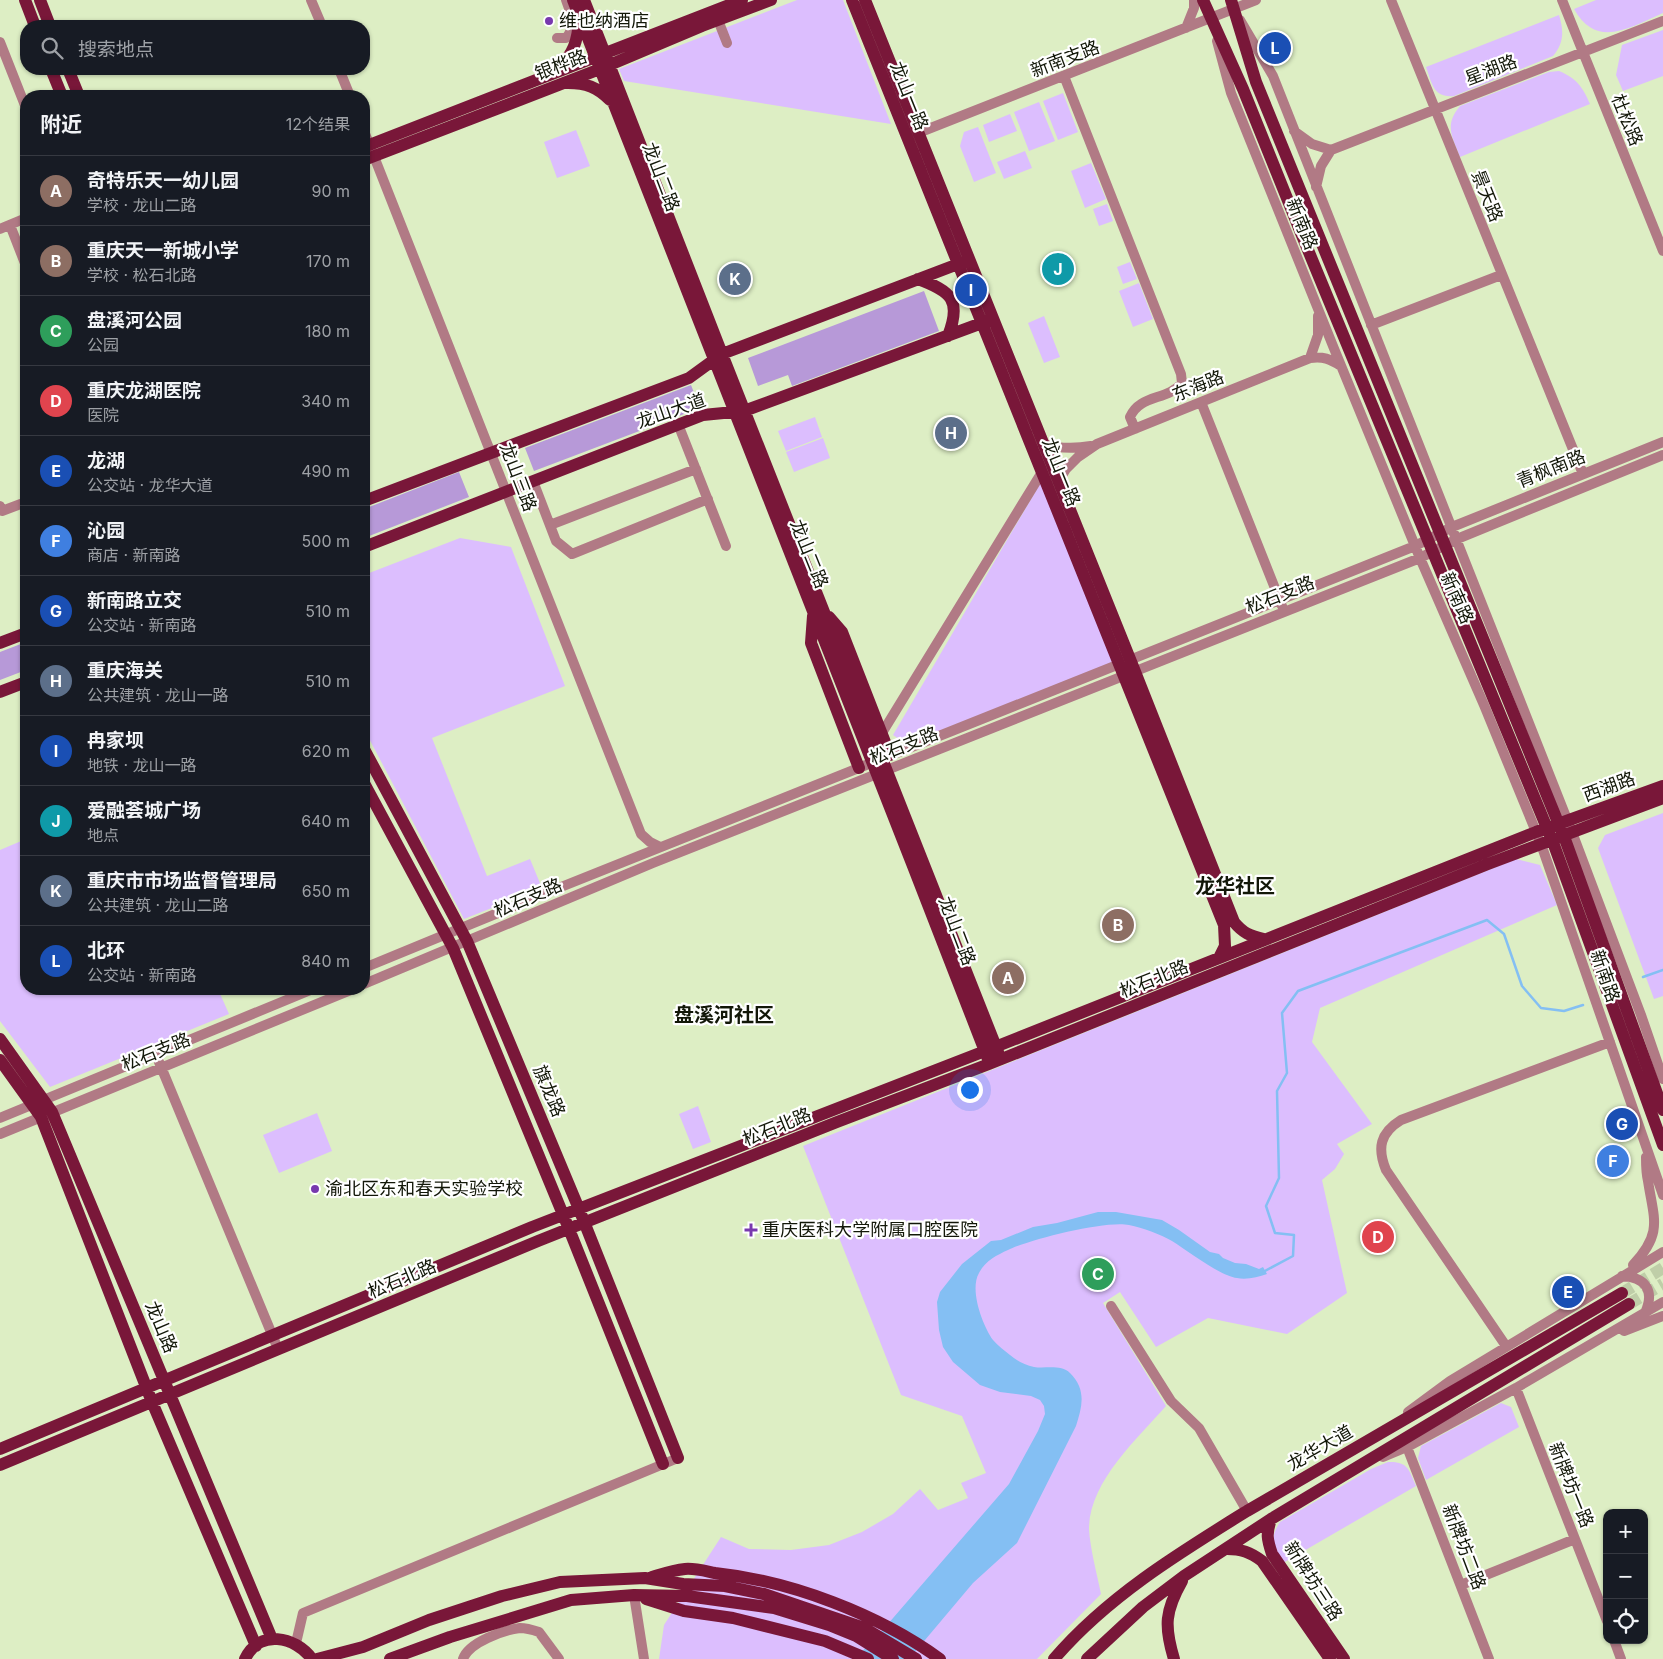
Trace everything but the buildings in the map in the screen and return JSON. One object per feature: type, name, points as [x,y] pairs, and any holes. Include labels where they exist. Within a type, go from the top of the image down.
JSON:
[{"type":"main road","points":[[25,0],[33,20]]},
{"type":"main road","points":[[40,0],[48,20]]},
{"type":"main road","points":[[573,0],[602,61]]},
{"type":"main road","points":[[584,0],[602,61]]},
{"type":"main road","name":"银桦路","points":[[602,61],[742,0]]},
{"type":"main road","name":"银桦路","points":[[370,151],[602,61],[771,0]]},
{"type":"main road","name":"龙山一路","points":[[852,0],[912,136],[987,321],[1042,472],[1127,667],[1234,922],[1242,931],[1250,936],[1264,939]]},
{"type":"main road","name":"龙山一路","points":[[864,0],[912,136]]},
{"type":"main road","name":"新南路","points":[[1203,0],[1243,89],[1554,845],[1663,1145]]},
{"type":"main road","name":"新南路","points":[[1232,4],[1256,82],[1566,842],[1663,1110]]},
{"type":"main road","points":[[580,17],[578,38],[560,77],[600,89],[613,103]]},
{"type":"main road","name":"龙山二路","points":[[602,61],[613,103],[718,357]]},
{"type":"main road","name":"龙山二路","points":[[602,61],[818,612],[882,764],[995,1062]]},
{"type":"main road","points":[[54,75],[60,90]]},
{"type":"main road","points":[[70,75],[77,90]]},
{"type":"main road","name":"龙山大道","points":[[370,499],[689,378],[718,357],[963,262]]},
{"type":"main road","points":[[918,279],[937,286],[949,295],[955,308],[948,336]]},
{"type":"main road","name":"龙山一路","points":[[987,321],[1043,444],[1058,482],[1224,925],[1226,936],[1219,958]]},
{"type":"main road","name":"龙山大道","points":[[370,545],[703,414],[739,411],[987,321]]},
{"type":"main road","points":[[859,768],[811,644],[818,612],[842,632],[882,733],[882,764]]},
{"type":"main road","points":[[0,643],[20,635]]},
{"type":"main road","points":[[0,692],[20,684]]},
{"type":"main road","name":"旗龙路","points":[[370,760],[467,941],[579,1209],[678,1458]]},
{"type":"main road","name":"西湖路","points":[[1570,826],[1663,786]]},
{"type":"main road","points":[[370,794],[453,948],[569,1229],[663,1464]]},
{"type":"main road","name":"西湖路","points":[[1570,826],[1663,798]]},
{"type":"main road","name":"松石北路","points":[[0,1450],[563,1215],[990,1049],[1264,939],[1570,826]]},
{"type":"main road","name":"松石北路","points":[[1,1462],[170,1395],[584,1222],[836,1122],[995,1062],[1385,904],[1539,838]]},
{"type":"main road","name":"龙山路","points":[[0,1039],[38,1102]]},
{"type":"main road","name":"龙山路","points":[[0,1060],[47,1114],[164,1381],[272,1639]]},
{"type":"main road","name":"龙山路","points":[[47,1114],[152,1402],[256,1646]]},
{"type":"main road","name":"龙华大道","points":[[1054,1659],[1067,1644],[1132,1587],[1164,1564],[1247,1511],[1622,1293]]},
{"type":"main road","name":"龙华大道","points":[[1087,1659],[1143,1607],[1184,1576],[1272,1519],[1629,1304]]},
{"type":"main road","name":"新牌坊三路","points":[[1272,1519],[1267,1531],[1272,1554],[1344,1659]]},
{"type":"main road","name":"新牌坊三路","points":[[1227,1549],[1240,1549],[1262,1561],[1330,1659]]},
{"type":"main road","points":[[317,1659],[363,1647],[429,1620],[502,1596],[560,1582],[645,1578],[685,1569],[733,1575],[833,1602],[868,1617],[928,1650],[940,1659]]},
{"type":"main road","points":[[1174,1659],[1168,1638],[1168,1614],[1174,1595],[1184,1576]]},
{"type":"main road","points":[[645,1578],[683,1584],[725,1586],[764,1594],[830,1621],[893,1659]]},
{"type":"main road","points":[[634,1595],[684,1612],[733,1618],[825,1641],[868,1659]]},
{"type":"main road","points":[[390,1659],[450,1636],[571,1600],[634,1595],[687,1596],[774,1608],[864,1628],[916,1659]]},
{"type":"main road","points":[[245,1659],[256,1646],[272,1639],[284,1639],[296,1643],[306,1650],[312,1659]]},
{"type":"main road","points":[[1048,1659],[1067,1644]]},
{"type":"street","points":[[312,0],[320,20]]},
{"type":"street","points":[[556,38],[566,38],[573,30],[574,22],[566,0]]},
{"type":"street","points":[[1186,28],[1194,8],[1194,0]]},
{"type":"street","name":"新南支路","points":[[912,136],[1186,28],[1210,18],[1232,4],[1256,0]]},
{"type":"street","name":"景天路","points":[[1391,0],[1583,474]]},
{"type":"street","name":"杜松路","points":[[1562,0],[1663,251]]},
{"type":"street","name":"新南路","points":[[1232,4],[1273,76],[1570,826],[1663,1079]]},
{"type":"street","name":"新南路","points":[[1210,18],[1231,93],[1420,558],[1539,838],[1663,1194]]},
{"type":"street","points":[[718,20],[727,43]]},
{"type":"street","name":"星湖路","points":[[1331,150],[1663,21]]},
{"type":"street","points":[[0,42],[20,93]]},
{"type":"street","points":[[341,75],[348,90]]},
{"type":"street","points":[[1064,76],[1182,383],[1176,390],[1142,402],[1134,408],[1130,417],[1135,429]]},
{"type":"street","points":[[1294,131],[1312,144],[1331,150],[1321,166],[1316,187]]},
{"type":"street","name":"龙山三路","points":[[370,157],[491,452],[641,834]]},
{"type":"street","points":[[20,221],[5,227],[20,255]]},
{"type":"street","points":[[1371,325],[1501,274]]},
{"type":"street","points":[[1318,308],[1318,335],[1310,358],[1321,356],[1341,366]]},
{"type":"street","name":"东海路","points":[[1043,444],[1076,453],[1310,358]]},
{"type":"street","points":[[1201,402],[1284,611]]},
{"type":"street","points":[[678,424],[726,546]]},
{"type":"street","name":"青枫南路","points":[[1452,527],[1663,442]]},
{"type":"street","points":[[1058,482],[1076,453]]},
{"type":"street","name":"青枫南路","points":[[1457,539],[1663,455]]},
{"type":"street","points":[[550,525],[696,469]]},
{"type":"street","points":[[882,733],[1042,472]]},
{"type":"street","points":[[532,481],[556,541],[572,554],[708,499]]},
{"type":"street","points":[[0,506],[2,511],[20,504]]},
{"type":"street","name":"松石支路","points":[[370,982],[453,948],[882,764],[1127,667],[1280,599],[1416,546],[1452,527]]},
{"type":"street","name":"松石支路","points":[[370,966],[859,768],[882,764],[1127,667],[1284,611],[1420,558],[1457,539]]},
{"type":"street","points":[[641,834],[650,842],[660,847]]},
{"type":"street","points":[[635,857],[640,846],[641,834]]},
{"type":"street","name":"松石支路","points":[[0,1118],[299,995]]},
{"type":"street","name":"松石支路","points":[[0,1134],[337,995]]},
{"type":"street","points":[[1506,1346],[1386,1170],[1381,1158],[1381,1146],[1384,1136],[1390,1127],[1400,1120],[1610,1042]]},
{"type":"street","points":[[156,1054],[278,1349]]},
{"type":"street","points":[[1622,1276],[1641,1257],[1653,1237],[1655,1223],[1654,1207],[1648,1181],[1645,1144]]},
{"type":"street","points":[[1373,1438],[1450,1381],[1663,1252]]},
{"type":"street","points":[[1622,1276],[1638,1279],[1645,1285],[1650,1298],[1645,1313]]},
{"type":"street","points":[[1356,1468],[1407,1447],[1516,1388],[1663,1302]]},
{"type":"street","points":[[1111,1306],[1171,1401],[1199,1428],[1247,1511]]},
{"type":"street","points":[[1600,1340],[1663,1316]]},
{"type":"street","name":"新牌坊一路","points":[[1516,1388],[1603,1611]]},
{"type":"street","name":"新牌坊二路","points":[[1407,1447],[1490,1659]]},
{"type":"street","points":[[296,1643],[304,1613],[678,1458]]},
{"type":"street","points":[[1461,1585],[1575,1539]]},
{"type":"street","points":[[634,1595],[644,1659]]},
{"type":"street","points":[[463,1659],[480,1642],[500,1633],[522,1628],[539,1632],[559,1659]]},
{"type":"street","points":[[1616,1644],[1622,1659]]},
{"type":"shaded area","points":[[797,0],[843,0],[891,124],[624,81],[619,69]]},
{"type":"shaded area","points":[[1596,0],[1663,0],[1663,13],[1626,29],[1604,32],[1593,29],[1583,22],[1574,9]]},
{"type":"shaded area","points":[[1559,15],[1562,37],[1553,56],[1454,96],[1442,95],[1434,88],[1426,67]]},
{"type":"shaded area","points":[[1663,30],[1663,76],[1623,91],[1616,75],[1622,45]]},
{"type":"shaded area","points":[[1559,71],[1578,84],[1590,104],[1460,157],[1452,137],[1451,125],[1452,119],[1460,106],[1549,72]]},
{"type":"shaded area","points":[[1063,93],[1078,132],[1058,140],[1043,101]]},
{"type":"shaded area","points":[[1039,102],[1055,141],[1029,151],[1014,112]]},
{"type":"shaded area","points":[[1010,114],[1017,131],[989,142],[983,125]]},
{"type":"shaded area","points":[[978,127],[996,173],[974,182],[960,146],[964,132]]},
{"type":"shaded area","points":[[576,130],[590,166],[557,178],[544,142]]},
{"type":"shaded area","points":[[1025,151],[1032,168],[1004,179],[997,162]]},
{"type":"shaded area","points":[[1091,163],[1106,199],[1085,208],[1071,171]]},
{"type":"shaded area","points":[[1107,204],[1113,221],[1099,226],[1093,209]]},
{"type":"shaded area","points":[[1130,262],[1137,279],[1123,284],[1117,267]]},
{"type":"shaded area","points":[[1139,283],[1153,319],[1133,327],[1119,291]]},
{"type":"shaded area","points":[[924,291],[939,331],[792,386],[788,375],[758,386],[748,358]]},
{"type":"shaded area","points":[[1044,316],[1060,357],[1044,363],[1028,323]]},
{"type":"shaded area","points":[[691,385],[700,408],[534,471],[525,448]]},
{"type":"shaded area","points":[[815,417],[822,437],[786,451],[778,431]]},
{"type":"shaded area","points":[[823,438],[830,458],[794,472],[786,452]]},
{"type":"shaded area","points":[[459,472],[469,497],[370,536],[370,507]]},
{"type":"shaded area","points":[[1041,482],[1113,662],[906,744],[893,735]]},
{"type":"shaded area","points":[[460,538],[511,547],[565,686],[432,738],[487,876],[530,859],[542,888],[464,919],[370,740],[370,573]]},
{"type":"shaded area","points":[[20,644],[20,672],[0,680],[0,652]]},
{"type":"shaded area","points":[[1663,813],[1663,996],[1654,999],[1598,848],[1605,835]]},
{"type":"shaded area","points":[[20,842],[20,995],[221,995],[229,1014],[50,1087],[0,1021],[0,850]]},
{"type":"shaded area","points":[[1516,859],[1540,865],[1557,905],[1320,1008],[1312,1042],[1372,1124],[1337,1144],[1344,1154],[1335,1169],[1322,1180],[1347,1293],[1287,1334],[1208,1318],[1156,1347],[1120,1292],[1103,1303],[1166,1406],[1117,1462],[1097,1495],[1091,1512],[1089,1529],[1101,1594],[1037,1659],[659,1659],[664,1625],[721,1537],[749,1549],[791,1550],[829,1545],[862,1532],[893,1514],[920,1489],[938,1510],[968,1498],[961,1483],[986,1473],[962,1416],[901,1395],[803,1146]]},
{"type":"shaded area","points":[[698,1106],[711,1142],[693,1149],[679,1114]]},
{"type":"shaded area","points":[[317,1113],[332,1151],[279,1173],[263,1135]]},
{"type":"shaded area","points":[[1501,1403],[1511,1407],[1519,1427],[1426,1480],[1418,1458],[1421,1446]]},
{"type":"shaded area","points":[[1388,1462],[1404,1465],[1416,1486],[1283,1563],[1274,1543],[1274,1534],[1280,1522],[1371,1469]]},
{"type":"water","points":[[1098,1212],[1116,1212],[1162,1220],[1210,1252],[1219,1254],[1223,1258],[1235,1263],[1246,1264],[1259,1269],[1263,1267],[1267,1274],[1245,1279],[1230,1276],[1213,1268],[1162,1236],[1134,1226],[1118,1224],[1087,1228],[1033,1241],[1004,1252],[988,1262],[976,1280],[976,1298],[978,1308],[989,1334],[999,1346],[1027,1365],[1053,1367],[1070,1373],[1079,1386],[1082,1399],[1076,1426],[1017,1543],[973,1583],[909,1659],[855,1659],[887,1625],[1009,1484],[1038,1431],[1045,1414],[1044,1406],[1040,1400],[1031,1396],[1000,1392],[980,1385],[953,1362],[943,1347],[939,1330],[937,1302],[940,1292],[962,1264],[991,1241],[1001,1240],[1033,1227]]},
{"type":"waterway","points":[[1263,1272],[1293,1256],[1294,1235],[1275,1233],[1266,1206],[1279,1178],[1277,1091],[1287,1073],[1282,1013],[1298,991],[1487,920],[1504,934],[1522,986],[1541,1008],[1564,1011],[1583,1005]]},
{"type":"waterway","points":[[1643,977],[1663,970]]},
{"type":"tunnel","points":[[1622,1293],[1663,1268]]},
{"type":"tunnel","points":[[1629,1304],[1663,1284]]},
{"type":"place","name":"维也纳酒店","points":[[549,21]]},
{"type":"place","name":"北环","points":[[1275,48]]},
{"type":"place","name":"爱融荟城广场","points":[[1058,269]]},
{"type":"place","name":"重庆市市场监督管理局","points":[[735,279]]},
{"type":"place","name":"冉家坝","points":[[971,290]]},
{"type":"place","name":"重庆海关","points":[[951,433]]},
{"type":"place","name":"重庆天一新城小学","points":[[1118,925]]},
{"type":"place","name":"奇特乐天一幼儿园","points":[[1008,978]]},
{"type":"place","name":"新南路立交","points":[[1622,1124]]},
{"type":"place","name":"沁园","points":[[1613,1161]]},
{"type":"place","name":"渝北区东和春天实验学校","points":[[315,1189]]},
{"type":"place","name":"重庆医科大学附属口腔医院","points":[[751,1230]]},
{"type":"place","name":"重庆龙湖医院","points":[[1378,1237]]},
{"type":"place","name":"盘溪河公园","points":[[1098,1274]]},
{"type":"place","name":"龙湖","points":[[1568,1292]]},
{"type":"district","name":"龙华社区","points":[[1235,886]]},
{"type":"district","name":"盘溪河社区","points":[[724,1015]]}]
